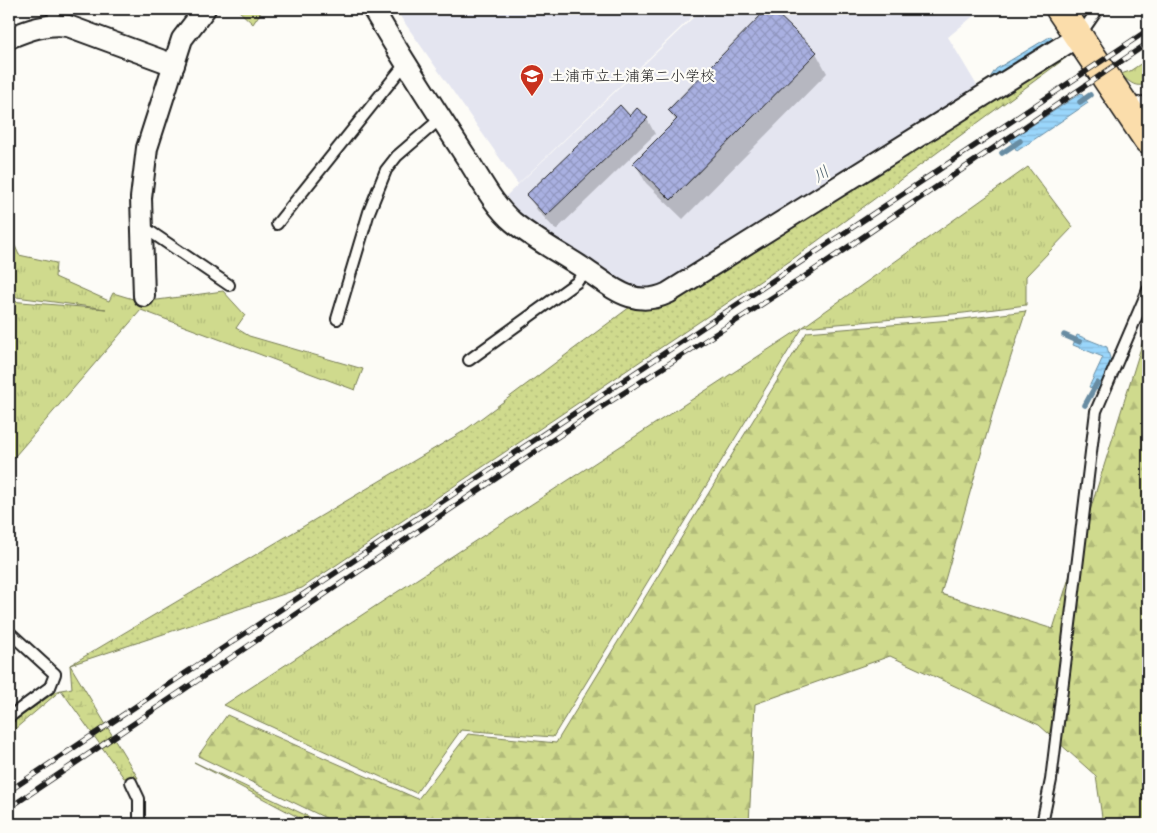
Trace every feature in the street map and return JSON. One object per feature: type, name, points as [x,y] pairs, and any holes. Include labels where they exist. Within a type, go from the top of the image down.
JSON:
[{"type":"main road","points":[[1060,9],[1078,37],[1139,111],[1148,140]]},
{"type":"street","points":[[144,296],[142,179],[148,148],[182,39],[205,9]]},
{"type":"street","points":[[373,9],[440,119],[496,204],[512,221],[620,293],[635,298],[655,299],[668,293],[1078,37]]},
{"type":"street","points":[[9,38],[54,16],[68,26],[174,65]]},
{"type":"lane","points":[[1078,37],[1098,9]]},
{"type":"lane","points":[[277,224],[405,64]]},
{"type":"lane","points":[[337,319],[369,212],[386,170],[397,156],[440,119]]},
{"type":"lane","points":[[142,226],[229,285]]},
{"type":"lane","points":[[469,360],[577,282],[585,270]]},
{"type":"lane","points":[[1042,824],[1051,780],[1096,411],[1148,290]]},
{"type":"lane","points":[[9,632],[55,674],[50,686],[9,717]]},
{"type":"lane","points":[[131,782],[139,800],[139,824]]},
{"type":"shaded area","name":"土浦市立土浦第二小学校","points":[[395,9],[700,9],[518,184]]},
{"type":"shaded area","points":[[702,9],[982,9],[948,37],[979,89],[666,288],[641,290],[627,284],[531,223],[518,213],[506,196]]},
{"type":"green space","points":[[237,9],[263,9],[253,24]]},
{"type":"green space","points":[[1067,57],[790,261],[302,588],[70,665],[464,431],[630,307],[658,309],[672,302]]},
{"type":"green space","points":[[1148,59],[1148,82],[1140,85],[1133,84],[1121,74],[1130,71]]},
{"type":"green space","points":[[1028,167],[1073,227],[1026,276],[1026,305],[964,313],[803,327]]},
{"type":"green space","points":[[9,246],[15,246],[19,255],[56,263],[55,277],[109,301],[113,293],[143,302],[223,291],[245,315],[236,328],[249,336],[363,369],[355,390],[141,310],[9,463],[9,301],[106,309],[9,296]]},
{"type":"green space","points":[[1026,311],[995,405],[941,594],[1053,629],[1148,325],[1148,824],[1103,824],[1096,776],[1039,725],[890,656],[755,704],[749,824],[338,824],[198,756],[227,715],[418,799],[468,734],[556,743],[807,332],[963,319]]},
{"type":"green space","points":[[803,327],[553,737],[461,730],[416,793],[224,705]]},
{"type":"green space","points":[[70,665],[138,778],[124,778],[61,690],[72,688]]},
{"type":"green space","points":[[61,690],[9,734],[9,725],[55,692]]},
{"type":"green space","points":[[194,762],[324,824],[311,824]]},
{"type":"water","points":[[1051,36],[1057,46],[985,85],[996,69]]},
{"type":"water","points":[[1081,93],[1088,103],[1017,151],[1010,140]]},
{"type":"water","points":[[1077,335],[1107,347],[1112,366],[1100,391],[1089,387],[1103,357],[1073,345]]},
{"type":"building","points":[[767,9],[772,9],[817,52],[671,200],[633,163],[677,119],[668,110]]},
{"type":"building","points":[[620,105],[630,116],[637,108],[648,118],[546,216],[526,195]]},
{"type":"waterway","points":[[1080,102],[1090,95]]},
{"type":"waterway","points":[[1002,153],[1020,141]]},
{"type":"waterway","name":"川","points":[[1064,335],[1080,342]]},
{"type":"waterway","name":"川","points":[[1085,405],[1097,383]]},
{"type":"railway","points":[[9,791],[1148,30]]},
{"type":"railway","points":[[9,808],[600,408],[801,279],[1148,43]]},
{"type":"place","name":"土浦市立土浦第二小学校","points":[[532,97]]}]
